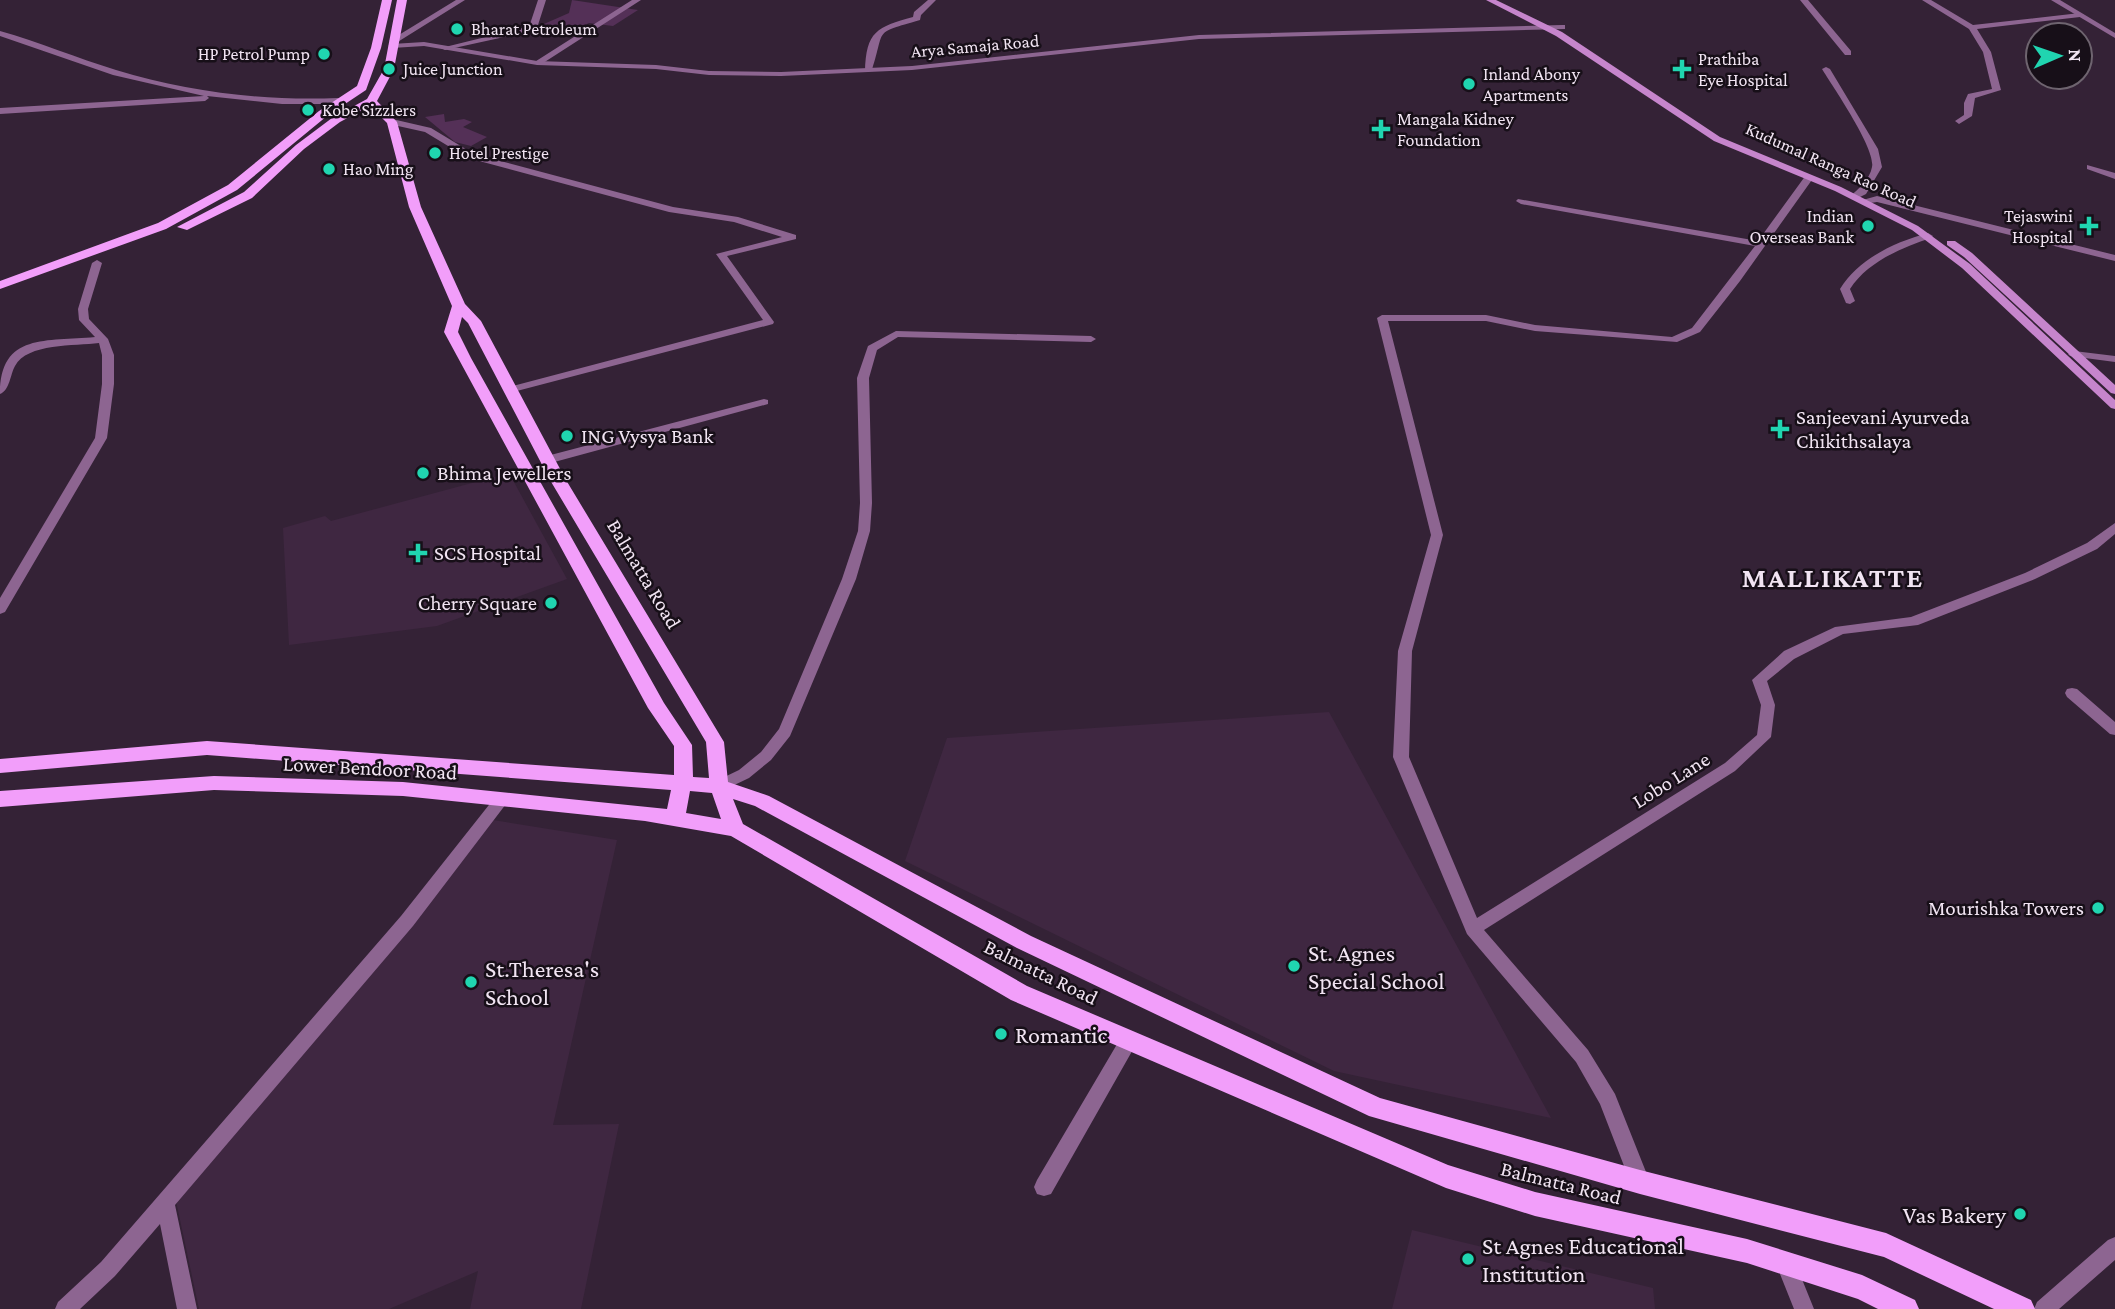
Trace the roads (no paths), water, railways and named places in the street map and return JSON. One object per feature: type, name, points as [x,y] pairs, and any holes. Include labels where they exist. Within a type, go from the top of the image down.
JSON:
[{"type":"main road","points":[[0,285],[172,221],[249,176],[335,103],[362,88],[376,48],[387,0]]},
{"type":"main road","points":[[0,296],[97,263],[209,216],[248,195],[300,147],[337,120],[371,101],[389,69],[402,0]]},
{"type":"main road","points":[[1490,0],[1546,27],[1717,139],[1860,197],[1927,236],[1966,266],[2115,407]]},
{"type":"main road","name":"Kudumal Ranga Rao Road","points":[[1511,0],[1562,27],[1733,139],[1860,197]]},
{"type":"main road","points":[[335,103],[371,101]]},
{"type":"main road","name":"Balmatta Road","points":[[371,101],[392,122],[415,207],[459,306],[474,321],[547,460],[715,742],[719,786],[735,829],[1018,993],[1446,1176],[1535,1204],[1746,1251],[1862,1288],[1906,1309]]},
{"type":"main road","name":"Kudumal Ranga Rao Road","points":[[1877,199],[1927,225],[1968,255],[2115,391]]},
{"type":"main road","points":[[459,306],[451,332],[657,708],[683,745],[685,768],[675,819]]},
{"type":"main road","points":[[0,766],[207,748],[719,786],[762,801],[1024,942],[1377,1108],[1640,1182],[1886,1245],[2022,1309]]},
{"type":"main road","name":"Lower Bendoor Road","points":[[0,799],[214,783],[403,789],[675,819],[735,829]]},
{"type":"street","points":[[393,44],[461,0]]},
{"type":"street","points":[[445,48],[529,29],[534,25],[542,0]]},
{"type":"street","points":[[537,63],[637,0]]},
{"type":"street","points":[[868,70],[873,57],[874,42],[881,30],[886,26],[917,18],[932,0]]},
{"type":"street","points":[[1804,0],[1848,53]]},
{"type":"street","points":[[1926,0],[1972,27],[1987,52],[1997,90],[1971,96],[1968,116],[1959,121]]},
{"type":"street","points":[[2055,0],[2115,36]]},
{"type":"street","points":[[1972,27],[2080,15]]},
{"type":"street","name":"Arya Samaja Road","points":[[393,44],[424,44],[537,63],[656,67],[709,74],[868,70],[1097,50],[1199,37],[1562,27]]},
{"type":"street","points":[[0,33],[117,74],[221,96],[299,103],[335,103]]},
{"type":"street","points":[[1826,69],[1874,149],[1877,167],[1860,197],[2115,258]]},
{"type":"street","points":[[0,111],[221,96]]},
{"type":"street","points":[[392,122],[428,130],[471,156],[672,210],[736,219],[793,237],[721,254],[769,322],[509,390]]},
{"type":"street","points":[[2090,167],[2115,176]]},
{"type":"street","points":[[1640,1182],[1608,1100],[1582,1056],[1473,929],[1401,757],[1405,651],[1437,535],[1382,318],[1486,318],[1535,328],[1673,340],[1696,330],[1809,177]]},
{"type":"street","points":[[1521,201],[1760,244]]},
{"type":"street","points":[[1850,301],[1845,289],[1857,274],[1900,246],[1927,236]]},
{"type":"street","points":[[0,609],[101,438],[109,368],[103,339],[84,320],[83,309],[97,263]]},
{"type":"street","points":[[719,786],[744,774],[766,756],[785,732],[849,579],[863,531],[866,503],[863,378],[872,348],[896,334],[1091,339]]},
{"type":"street","points":[[0,391],[12,358],[19,352],[27,348],[103,339]]},
{"type":"street","points":[[2074,354],[2115,359]]},
{"type":"street","points":[[547,460],[764,402]]},
{"type":"street","name":"Lobo Lane","points":[[1473,929],[1730,767],[1764,737],[1768,705],[1759,680],[1789,655],[1840,630],[1913,622],[2030,576],[2092,546],[2115,527]]},
{"type":"street","points":[[2072,693],[2115,730]]},
{"type":"street","points":[[65,1309],[108,1269],[407,921],[501,800]]},
{"type":"street","points":[[1044,1187],[1129,1040]]},
{"type":"street","points":[[165,1202],[187,1309]]},
{"type":"street","points":[[2044,1309],[2115,1247]]},
{"type":"street","points":[[1786,1264],[1804,1309]]},
{"type":"place","name":"Bharat Petroleum","points":[[457,29]]},
{"type":"place","name":"HP Petrol Pump","points":[[324,54]]},
{"type":"place","name":"Juice Junction","points":[[389,69]]},
{"type":"place","name":"Prathiba Eye Hospital","points":[[1682,69]]},
{"type":"place","name":"Inland Abony Apartments","points":[[1469,84]]},
{"type":"place","name":"Kobe Sizzlers","points":[[308,110]]},
{"type":"place","name":"Mangala Kidney Foundation","points":[[1381,129]]},
{"type":"place","name":"Hotel Prestige","points":[[435,153]]},
{"type":"place","name":"Hao Ming","points":[[329,169]]},
{"type":"place","name":"Indian Overseas Bank","points":[[1868,226]]},
{"type":"place","name":"Tejaswini Hospital","points":[[2089,226]]},
{"type":"place","name":"Sanjeevani Ayurveda Chikithsalaya","points":[[1780,429]]},
{"type":"place","name":"ING Vysya Bank","points":[[567,436]]},
{"type":"place","name":"Bhima Jewellers","points":[[423,473]]},
{"type":"place","name":"SCS Hospital","points":[[418,553]]},
{"type":"place","name":"Cherry Square","points":[[551,603]]},
{"type":"place","name":"Mourishka Towers","points":[[2098,908]]},
{"type":"place","name":"St. Agnes Special School","points":[[1294,966]]},
{"type":"place","name":"St.Theresa's School","points":[[471,982]]},
{"type":"place","name":"Romantic","points":[[1001,1034]]},
{"type":"place","name":"Vas Bakery","points":[[2020,1214]]},
{"type":"place","name":"St Agnes Educational Institution","points":[[1468,1259]]},
{"type":"district","name":"MALLIKATTE","points":[[1833,577]]}]
